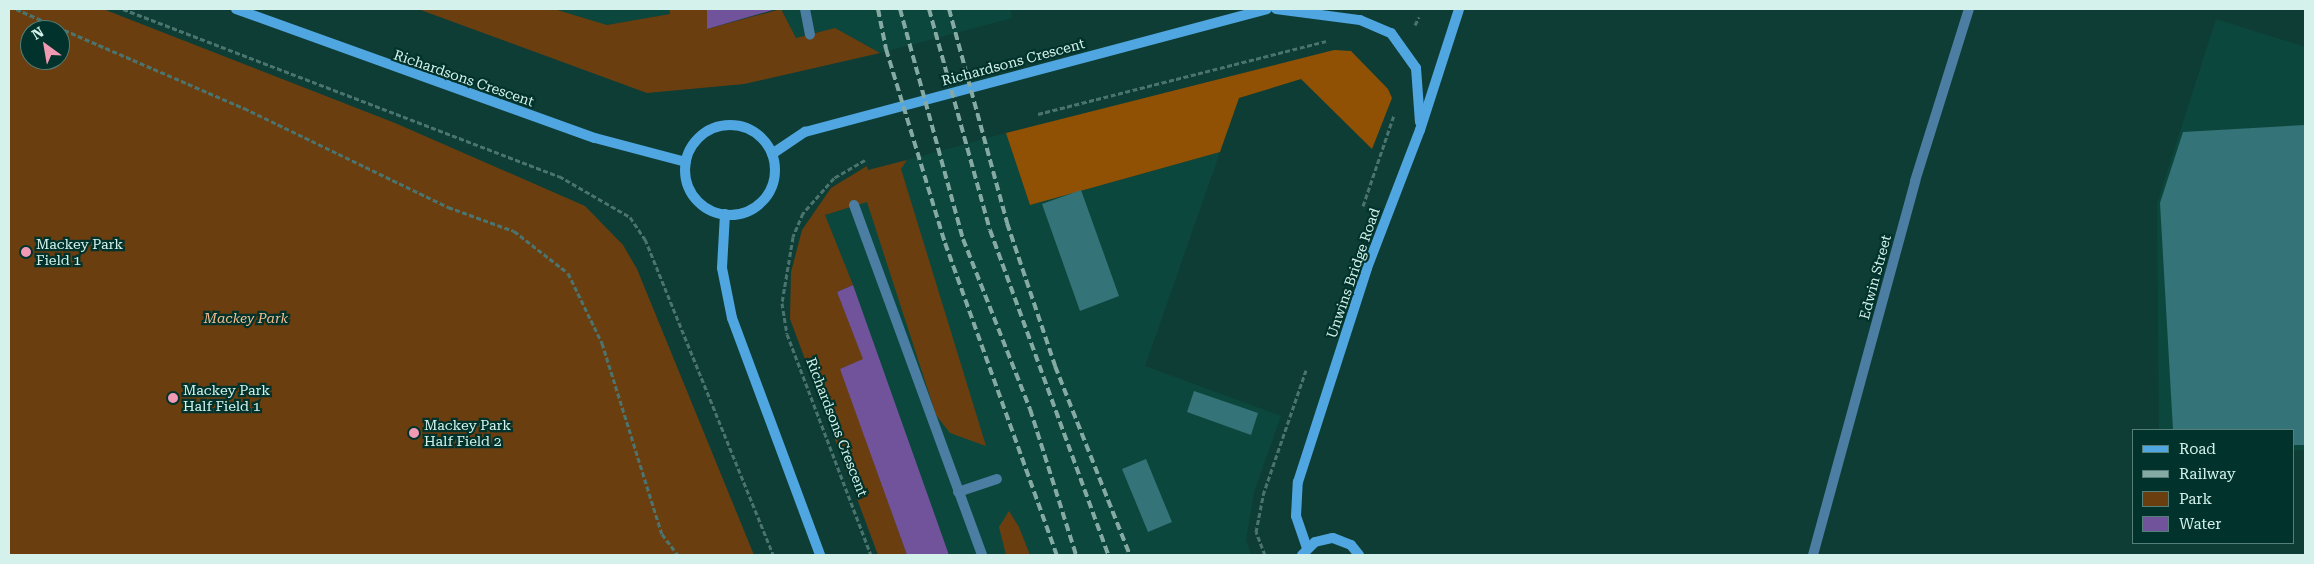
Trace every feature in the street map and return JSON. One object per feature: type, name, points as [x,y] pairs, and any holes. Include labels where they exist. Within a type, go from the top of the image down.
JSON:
[{"type":"main road","name":"Richardsons Crescent","points":[[236,9],[595,138],[686,162]]},
{"type":"main road","name":"Richardsons Crescent","points":[[772,154],[805,132],[1267,9]]},
{"type":"main road","points":[[1276,9],[1360,20],[1391,33],[1416,68],[1420,130]]},
{"type":"main road","name":"Unwins Bridge Road","points":[[1305,552],[1296,516],[1298,482],[1366,268],[1420,130],[1459,9]]},
{"type":"main road","points":[[726,125],[754,132],[772,154],[775,169],[766,197],[754,207],[725,214],[699,202],[690,190],[686,162],[700,136],[726,125]]},
{"type":"main road","points":[[725,214],[722,268],[732,318],[820,555]]},
{"type":"main road","points":[[1305,552],[1333,538],[1351,545],[1359,555]]},
{"type":"street","points":[[805,9],[810,35]]},
{"type":"street","name":"Edwin Street","points":[[1813,555],[1915,181],[1969,9]]},
{"type":"street","points":[[854,205],[982,555]]},
{"type":"street","points":[[958,492],[997,479]]},
{"type":"path","points":[[16,9],[244,108],[448,207],[514,231],[568,273],[602,343],[662,534],[678,555]]},
{"type":"path","points":[[123,9],[559,176],[630,217],[645,239],[773,555]]},
{"type":"path","points":[[1038,114],[1334,40]]},
{"type":"path","name":"Richardsons Crescent","points":[[865,160],[834,178],[803,213],[793,237],[782,302],[787,334],[871,555]]},
{"type":"path","points":[[1256,532],[1265,555]]},
{"type":"shaded area","points":[[554,9],[669,9],[670,14],[607,25]]},
{"type":"shaded area","points":[[781,9],[1010,9],[1012,18],[880,53],[835,28],[796,38]]},
{"type":"shaded area","points":[[2216,19],[2305,47],[2305,450],[2294,451],[2294,429],[2159,429],[2157,204]]},
{"type":"shaded area","points":[[1334,50],[1351,51],[1388,89],[1392,98],[1372,149],[1301,79],[1239,98],[1220,152],[1030,205],[1006,133]]},
{"type":"shaded area","points":[[1006,133],[1030,205],[1220,152],[1145,366],[1281,416],[1254,492],[1246,540],[1251,555],[949,555],[825,215],[879,198],[907,160]]},
{"type":"green space","name":"Mackey Park","points":[[9,9],[103,9],[395,123],[585,206],[623,245],[637,269],[754,555],[9,555]]},
{"type":"green space","points":[[418,9],[554,9],[607,25],[670,14],[669,9],[707,9],[707,29],[781,9],[796,38],[835,28],[880,53],[744,84],[647,93]]},
{"type":"green space","points":[[907,160],[901,169],[986,446],[950,433],[936,415],[867,202],[825,215],[853,285],[837,292],[864,359],[841,369],[907,555],[878,555],[790,319],[791,272],[802,230],[831,188],[867,166],[868,170]]},
{"type":"green space","points":[[1009,511],[1019,527],[1030,555],[1006,555],[999,527]]},
{"type":"water","points":[[707,9],[772,9],[773,10],[707,29]]},
{"type":"water","points":[[853,285],[949,555],[907,555],[840,369],[863,359],[837,292]]},
{"type":"building","points":[[2305,125],[2305,445],[2294,445],[2294,429],[2173,429],[2160,203],[2183,132]]},
{"type":"building","points":[[1081,190],[1119,296],[1080,311],[1042,204]]},
{"type":"building","points":[[1194,391],[1258,413],[1251,435],[1187,412]]},
{"type":"building","points":[[1146,459],[1172,522],[1148,532],[1122,469]]},
{"type":"railway","points":[[878,9],[886,49],[945,243],[1057,555]]},
{"type":"railway","points":[[900,9],[963,239],[1030,409],[1076,555]]},
{"type":"railway","points":[[929,9],[990,230],[1108,555]]},
{"type":"railway","points":[[949,9],[1007,223],[1055,366],[1130,555]]},
{"type":"place","name":"Mackey Park Field 1","points":[[26,252]]},
{"type":"place","name":"Mackey Park Half Field 1","points":[[173,398]]},
{"type":"place","name":"Mackey Park Half Field 2","points":[[414,433]]}]
